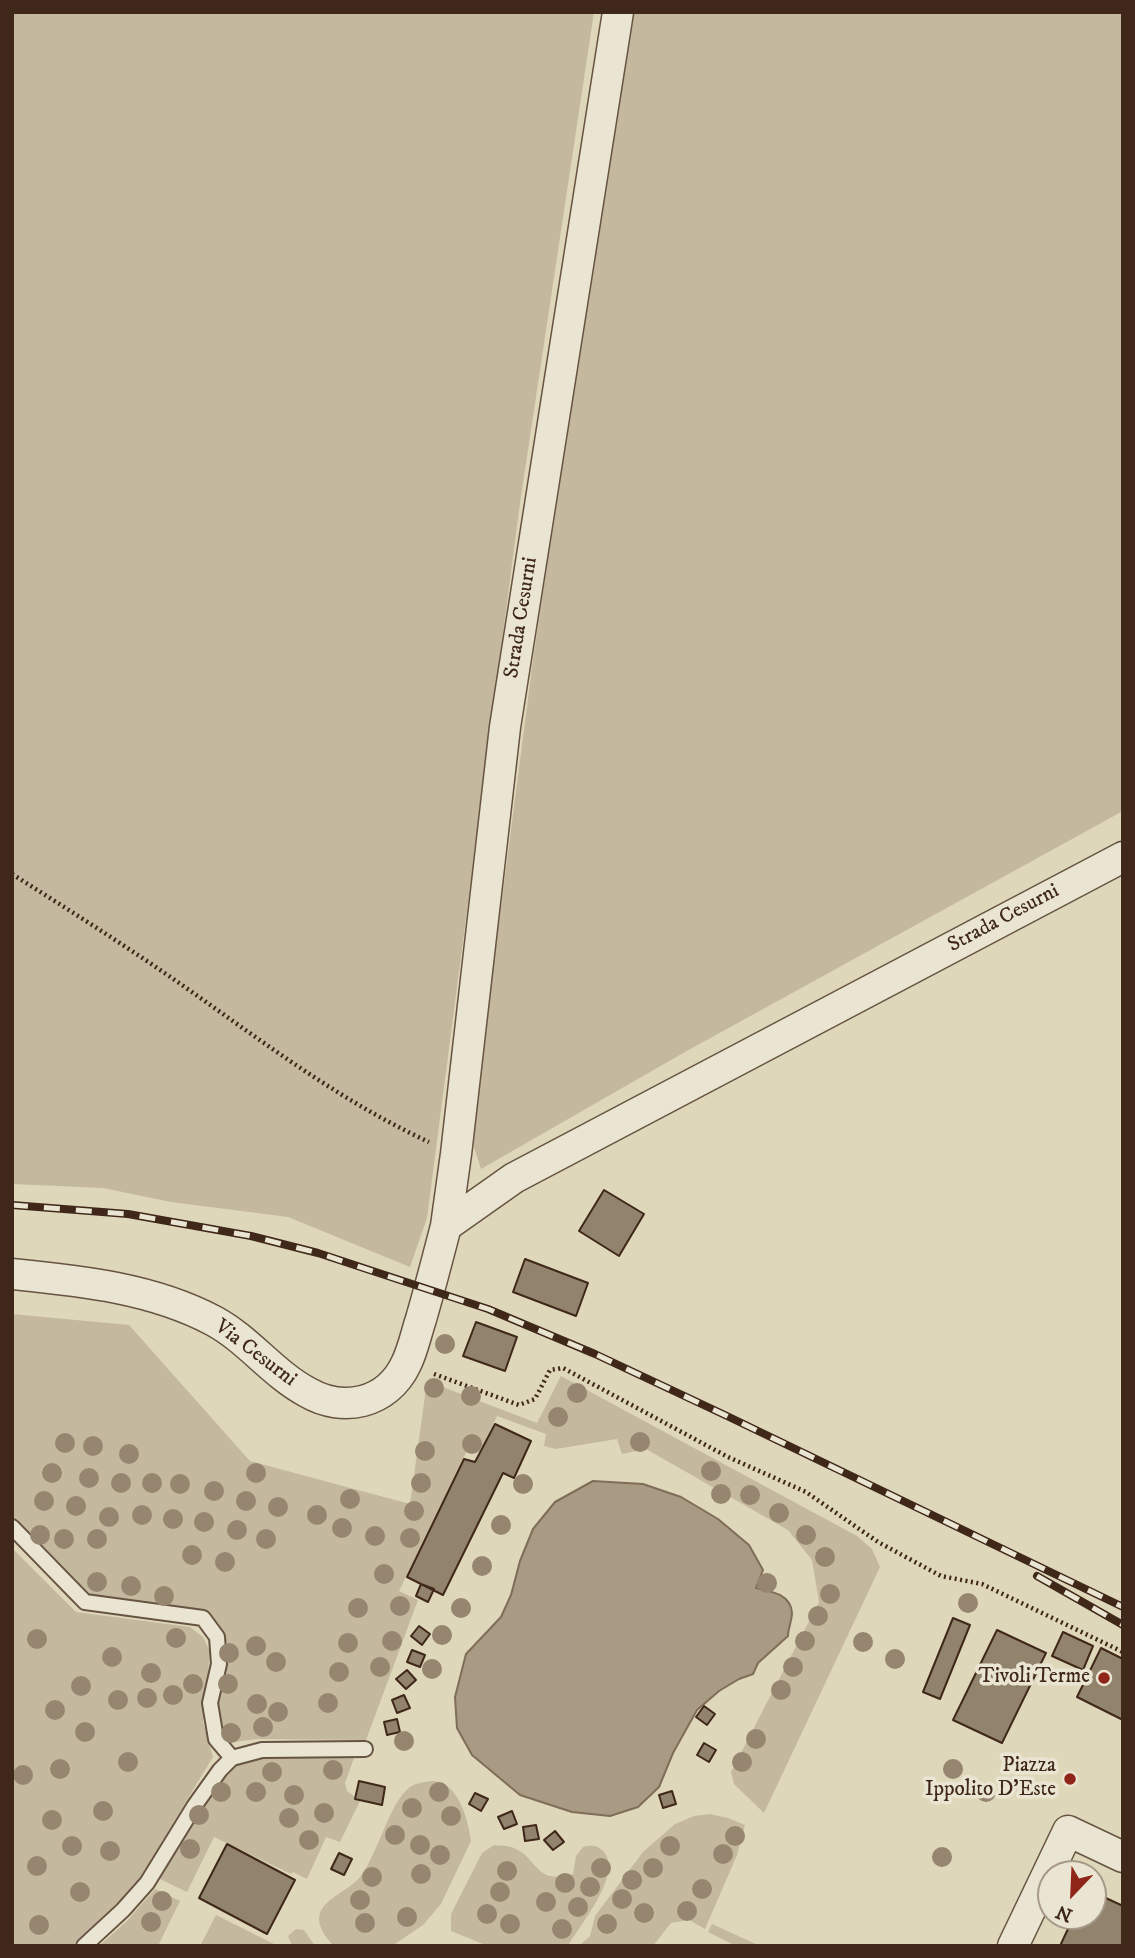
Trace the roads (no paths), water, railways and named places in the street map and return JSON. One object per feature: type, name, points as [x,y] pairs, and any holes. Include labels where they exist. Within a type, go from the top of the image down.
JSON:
[{"type":"street","name":"Strada Cesurni","points":[[430,1288],[446,1226],[456,1154],[505,727],[618,12]]},
{"type":"street","name":"Strada Cesurni","points":[[446,1226],[514,1178],[1123,857]]},
{"type":"street","name":"Via Cesurni","points":[[12,1274],[96,1284],[172,1303],[225,1328],[299,1388],[335,1402],[358,1403],[369,1401],[390,1387],[406,1364],[430,1288]]},
{"type":"street","points":[[1013,1946],[1068,1831],[1123,1857]]},
{"type":"lane","points":[[12,1527],[85,1602],[203,1618],[217,1637],[219,1664],[210,1703],[216,1740],[232,1758]]},
{"type":"lane","points":[[84,1946],[124,1910],[148,1883],[195,1805],[232,1758],[262,1750],[365,1749]]},
{"type":"railway","points":[[12,1205],[128,1214],[251,1236],[318,1253],[488,1309],[595,1354],[1123,1607]]},
{"type":"railway","points":[[1037,1576],[1123,1625]]},
{"type":"place","name":"Tivoli Terme","points":[[1104,1678]]},
{"type":"place","name":"Piazza Ippolito D'Este","points":[[1070,1779]]}]
